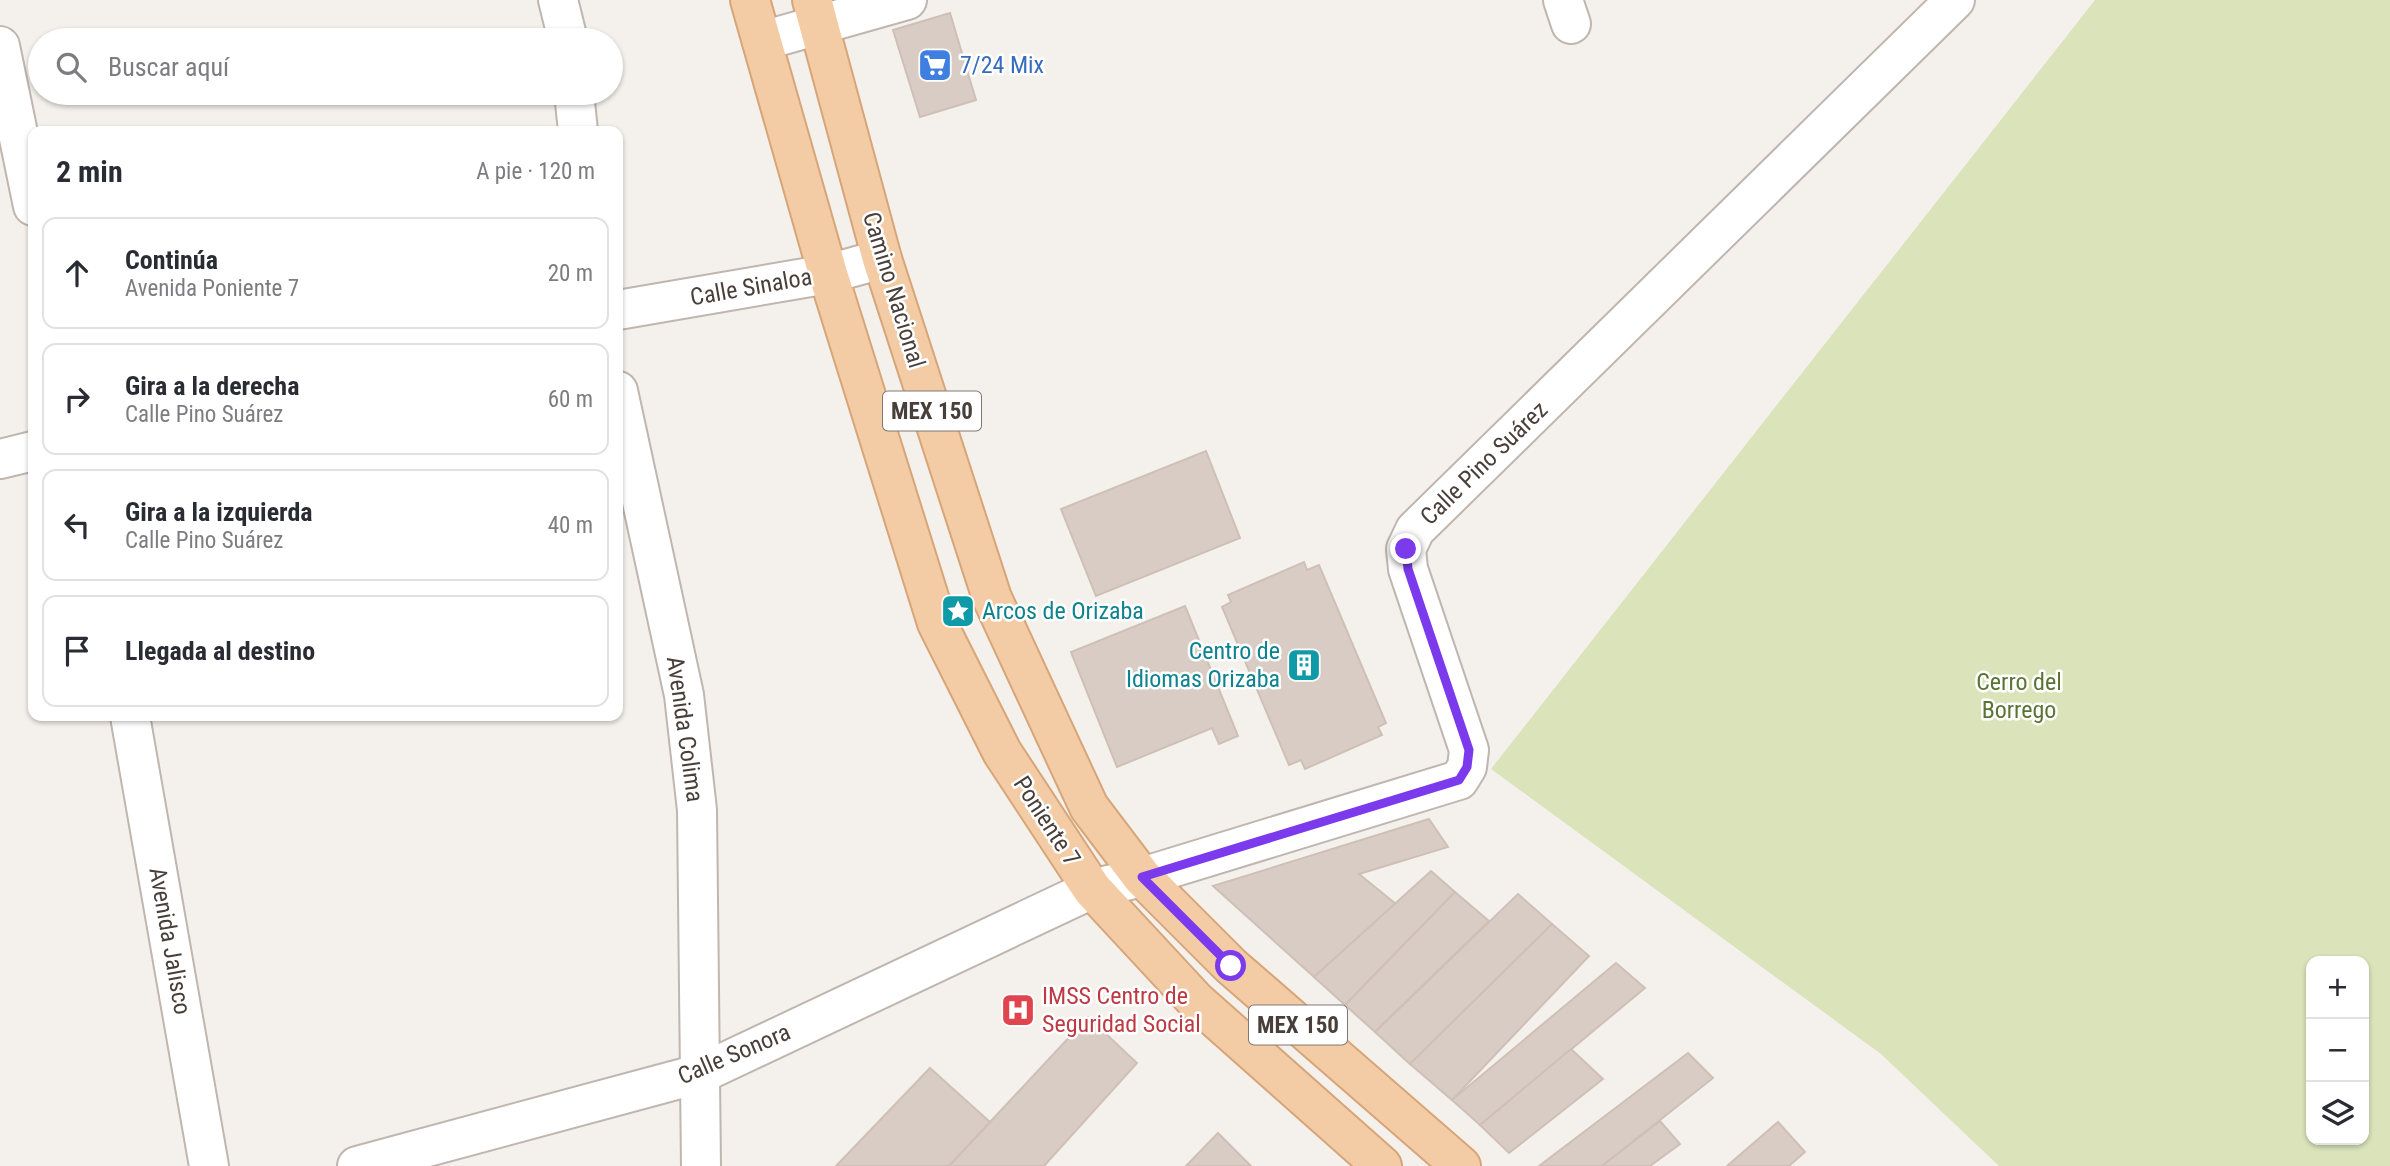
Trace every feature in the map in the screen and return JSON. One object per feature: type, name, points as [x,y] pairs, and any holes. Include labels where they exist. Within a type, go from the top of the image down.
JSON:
[{"type":"main road","name":"MEX 150","points":[[750,0],[828,274]]},
{"type":"main road","name":"Camino Nacional","points":[[816,13],[883,259],[992,598],[1089,807]]},
{"type":"main road","name":"Poniente 7","points":[[828,274],[937,623],[1002,752],[1092,890]]},
{"type":"main road","name":"Poniente 7","points":[[1089,807],[1142,877]]},
{"type":"main road","name":"MEX 150","points":[[1142,877],[1231,966],[1461,1166]]},
{"type":"main road","name":"MEX 150","points":[[1092,890],[1196,1001],[1381,1166]]},
{"type":"street","points":[[558,0],[565,28]]},
{"type":"street","points":[[761,41],[816,13],[907,0]]},
{"type":"street","name":"Calle Pino Suárez","points":[[1092,890],[1459,780],[1467,767],[1469,750],[1408,569],[1406,549],[1415,530],[1949,3]]},
{"type":"street","points":[[0,46],[28,182]]},
{"type":"street","points":[[575,105],[577,126]]},
{"type":"street","name":"Calle Sinaloa","points":[[623,309],[828,274],[883,259]]},
{"type":"street","name":"Avenida Colima","points":[[623,414],[684,695],[696,810],[702,1073],[701,1166]]},
{"type":"street","points":[[0,459],[28,452]]},
{"type":"street","name":"Avenida Jalisco","points":[[131,721],[209,1166]]},
{"type":"street","name":"Calle Sonora","points":[[357,1166],[702,1073],[1092,890]]},
{"type":"green space","name":"Cerro del Borrego","points":[[2095,0],[2390,0],[2390,1166],[1999,1166],[1881,1054],[1491,769]]},
{"type":"building","name":"7/24 Mix","points":[[950,13],[976,100],[920,117],[893,30]]},
{"type":"building","points":[[1206,451],[1240,538],[1096,596],[1061,509]]},
{"type":"building","name":"Centro de Idiomas Orizaba","points":[[1304,562],[1307,570],[1319,565],[1386,723],[1378,727],[1382,735],[1305,769],[1301,760],[1289,765],[1222,607],[1231,602],[1228,595]]},
{"type":"building","points":[[1185,606],[1238,736],[1219,744],[1212,728],[1117,767],[1071,652]]},
{"type":"building","points":[[1429,819],[1448,847],[1359,874],[1396,904],[1314,977],[1213,886]]},
{"type":"building","points":[[1431,871],[1455,892],[1345,1005],[1314,977]]},
{"type":"building","points":[[1455,892],[1489,921],[1375,1032],[1345,1005]]},
{"type":"building","points":[[1518,894],[1552,924],[1410,1064],[1375,1032]]},
{"type":"building","points":[[1552,924],[1589,956],[1452,1100],[1410,1064]]},
{"type":"building","points":[[1616,963],[1645,988],[1480,1125],[1452,1100]]},
{"type":"building","points":[[1088,1017],[1137,1063],[1044,1166],[949,1166]]},
{"type":"building","points":[[1571,1049],[1603,1079],[1509,1153],[1480,1125]]},
{"type":"building","points":[[1688,1053],[1713,1078],[1602,1166],[1539,1166]]},
{"type":"building","points":[[930,1068],[990,1122],[949,1166],[836,1166]]},
{"type":"building","points":[[1660,1121],[1680,1144],[1650,1166],[1602,1166]]},
{"type":"building","points":[[1778,1122],[1805,1152],[1789,1166],[1727,1166]]},
{"type":"building","points":[[1218,1133],[1251,1166],[1186,1166]]},
{"type":"place","name":"7/24 Mix","points":[[935,65]]},
{"type":"place","name":"Arcos de Orizaba","points":[[958,611]]},
{"type":"place","name":"Centro de Idiomas Orizaba","points":[[1304,665]]},
{"type":"place","name":"IMSS Centro de Seguridad Social","points":[[1018,1010]]},
{"type":"route","points":[[1231,966],[1142,877],[1459,780],[1467,767],[1469,750],[1408,569],[1406,549]]}]
